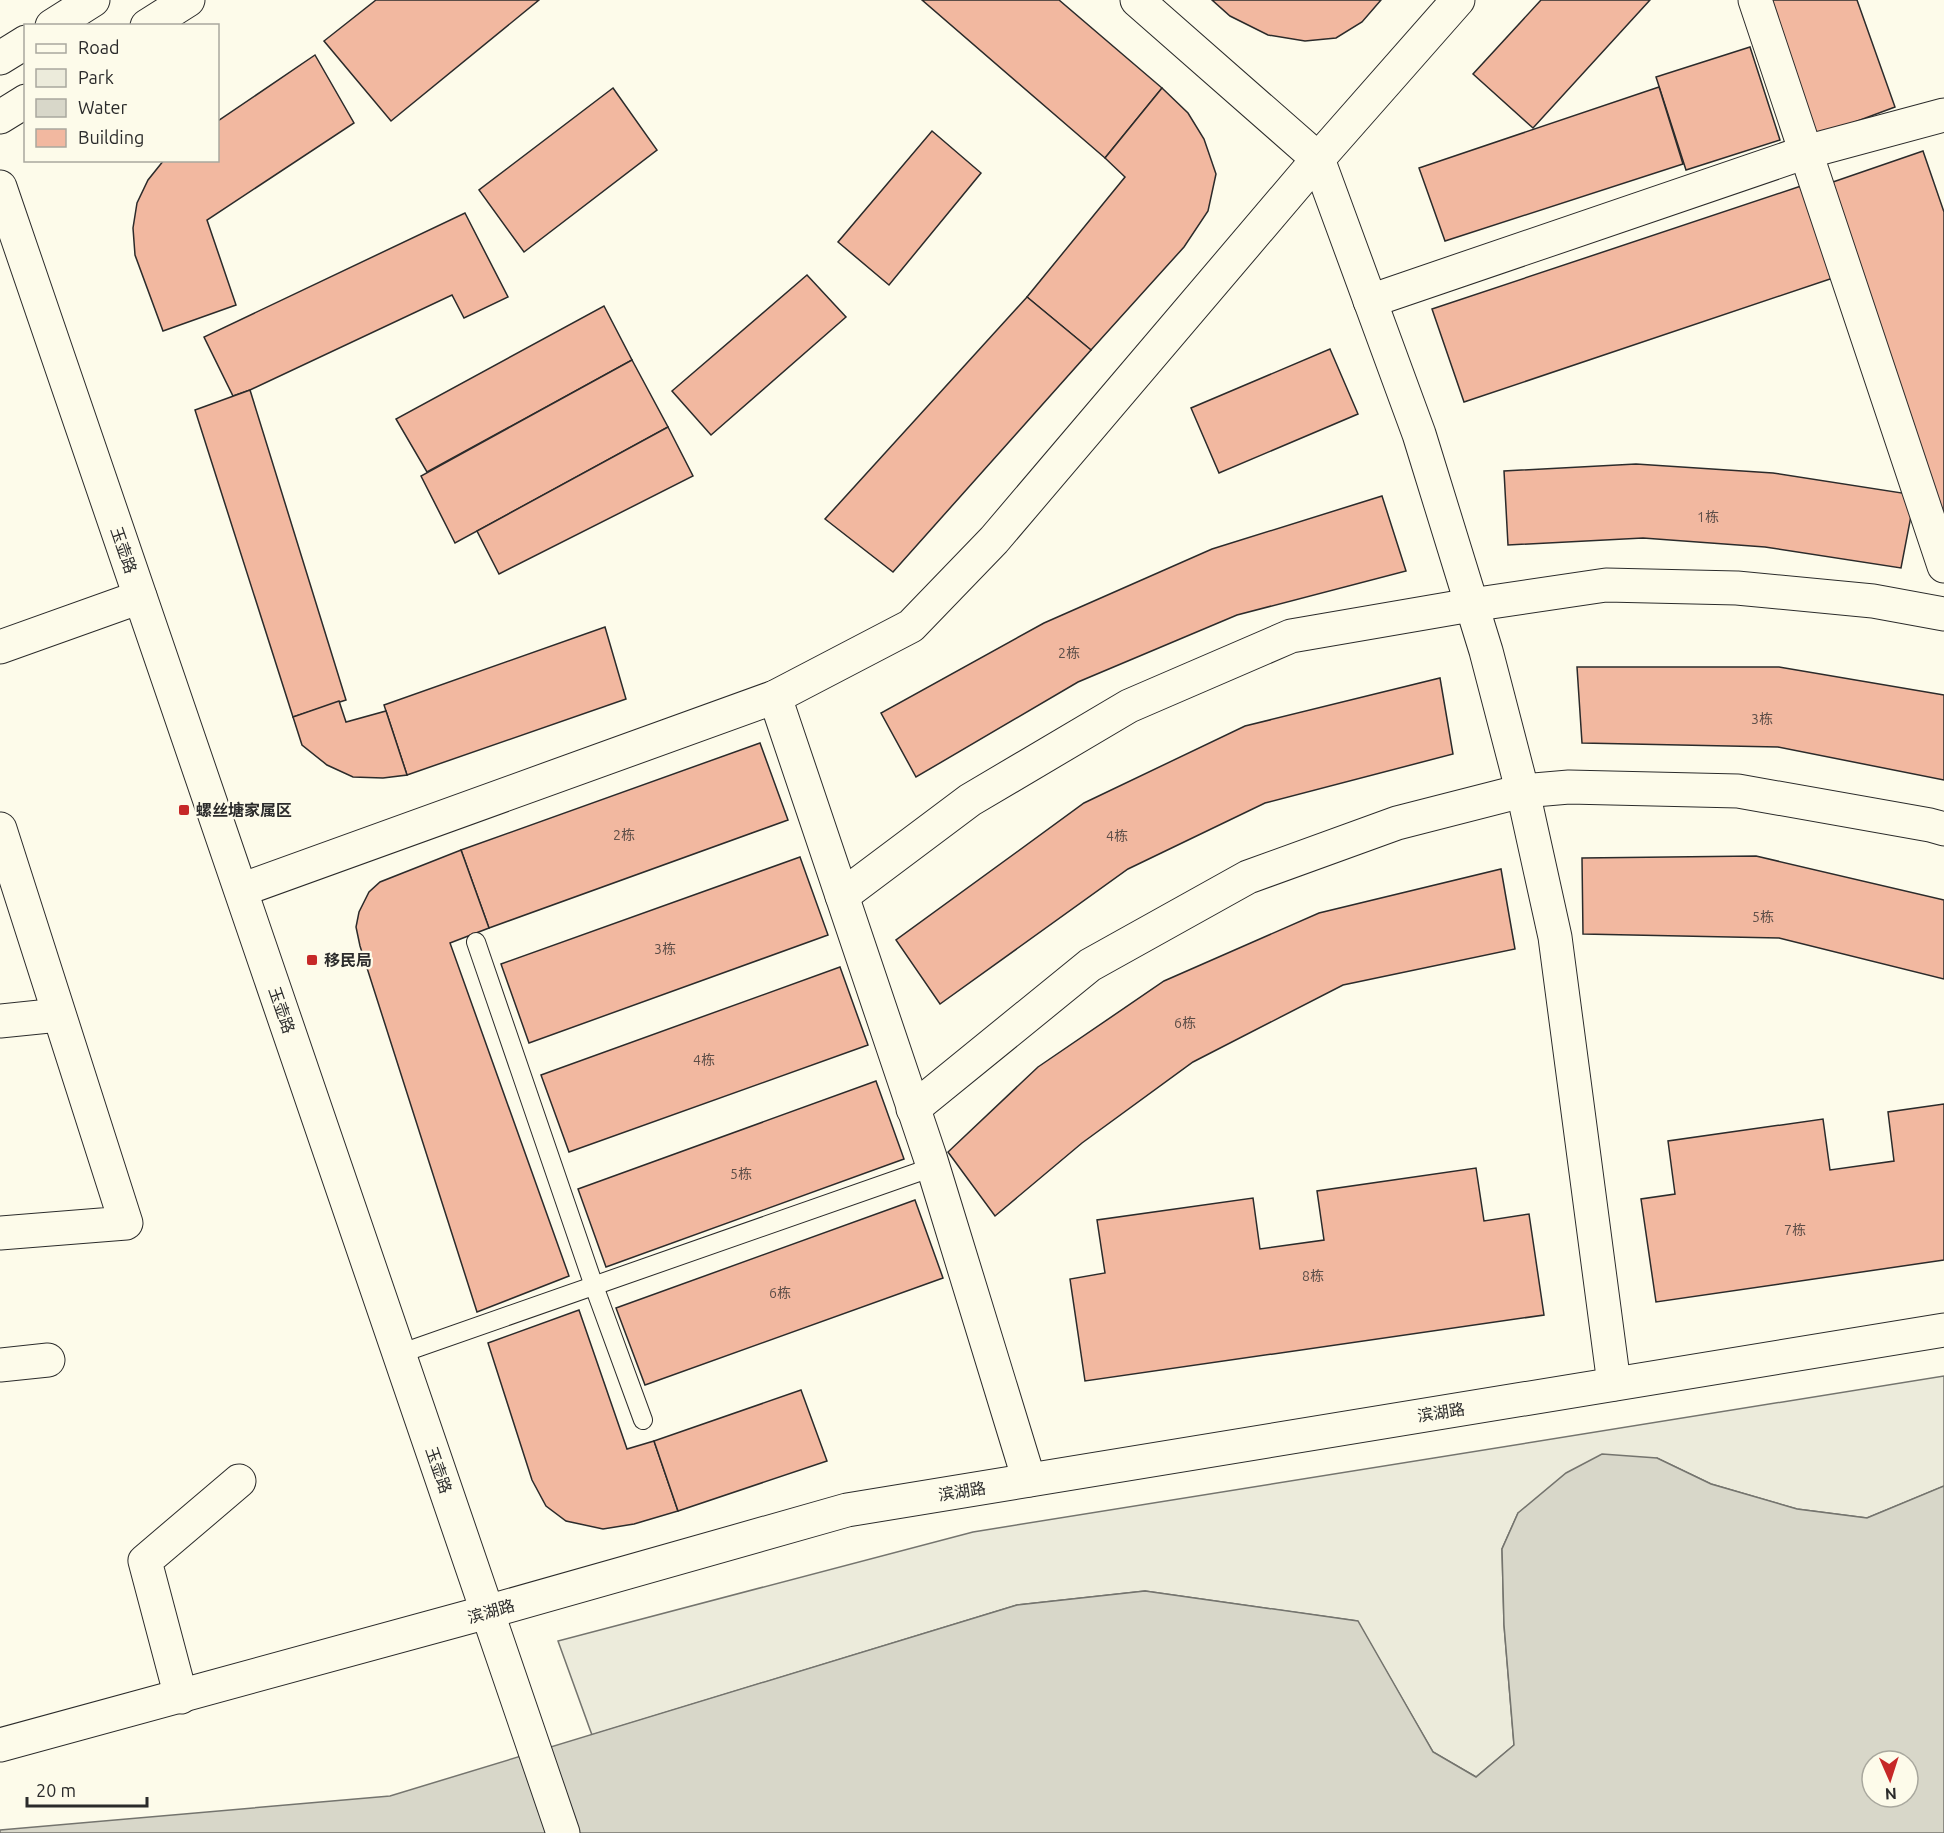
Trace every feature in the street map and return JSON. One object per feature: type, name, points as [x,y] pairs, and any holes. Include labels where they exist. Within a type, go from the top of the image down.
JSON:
[{"type":"street","points":[[55,24],[93,0]]},
{"type":"street","points":[[150,24],[188,0]]},
{"type":"street","points":[[1137,0],[1318,159],[1419,434],[1486,651],[1522,791],[1555,937],[1614,1384]]},
{"type":"street","points":[[241,890],[775,697],[911,626],[994,540],[1318,159],[1458,0]]},
{"type":"street","points":[[1755,0],[1944,566]]},
{"type":"street","points":[[0,58],[24,43]]},
{"type":"street","points":[[0,117],[24,102]]},
{"type":"street","points":[[1370,301],[1806,152],[1944,116]]},
{"type":"street","name":"玉壶路","points":[[0,187],[563,1833]]},
{"type":"street","points":[[842,896],[970,800],[1129,706],[1291,636],[1471,605],[1606,585],[1737,588],[1873,601],[1944,614]]},
{"type":"street","points":[[0,647],[140,597]]},
{"type":"street","points":[[775,697],[933,1167],[1029,1480]]},
{"type":"street","points":[[914,1109],[1090,965],[1248,877],[1396,823],[1522,791],[1569,787],[1738,791],[1944,829]]},
{"type":"street","points":[[0,829],[5,862],[59,1015],[126,1223],[0,1233]]},
{"type":"street","points":[[0,1021],[59,1015]]},
{"type":"street","name":"滨湖路","points":[[0,1745],[181,1697],[847,1510],[1944,1330]]},
{"type":"street","points":[[0,1365],[48,1360]]},
{"type":"street","points":[[181,1697],[145,1561],[239,1481]]},
{"type":"lane","points":[[476,942],[594,1286],[643,1419]]},
{"type":"lane","points":[[399,1354],[933,1167]]},
{"type":"green space","points":[[1944,1376],[1944,1486],[1867,1518],[1797,1509],[1711,1484],[1657,1458],[1518,1513],[1502,1549],[1504,1625],[1514,1745],[1476,1777],[1433,1752],[1357,1621],[1145,1591],[1017,1605],[592,1735],[558,1641],[973,1532]]},
{"type":"water","points":[[1602,1454],[1657,1458],[1711,1484],[1797,1509],[1867,1518],[1944,1486],[1944,1833],[0,1833],[0,1830],[390,1796],[1017,1605],[1145,1591],[1358,1621],[1433,1752],[1476,1777],[1514,1745],[1504,1625],[1502,1549],[1518,1513],[1566,1473]]},
{"type":"building","points":[[376,0],[539,0],[391,121],[324,41]]},
{"type":"building","points":[[922,0],[1059,0],[1162,88],[1105,158]]},
{"type":"building","points":[[1212,0],[1381,0],[1362,22],[1336,38],[1305,41],[1268,35],[1230,16]]},
{"type":"building","points":[[1541,0],[1650,0],[1533,128],[1473,74]]},
{"type":"building","points":[[1767,0],[1857,0],[1895,107],[1812,138]]},
{"type":"building","points":[[1750,47],[1780,140],[1686,170],[1656,77]]},
{"type":"building","points":[[315,55],[354,123],[207,220],[236,305],[163,331],[135,255],[133,228],[137,203],[148,180],[162,162],[219,162],[219,120]]},
{"type":"building","points":[[1659,87],[1683,164],[1445,241],[1419,168]]},
{"type":"building","points":[[613,88],[657,150],[524,252],[479,190]]},
{"type":"building","points":[[1162,88],[1188,113],[1204,139],[1216,174],[1208,211],[1184,247],[1091,350],[1027,297],[1125,177],[1105,158]]},
{"type":"building","points":[[932,131],[981,173],[889,285],[838,242]]},
{"type":"building","points":[[1923,151],[1944,212],[1944,518],[1830,183]]},
{"type":"building","points":[[1807,184],[1839,276],[1464,402],[1432,309]]},
{"type":"building","points":[[465,213],[508,297],[464,318],[452,295],[233,396],[204,337]]},
{"type":"building","points":[[807,275],[846,317],[711,435],[672,391]]},
{"type":"building","points":[[1027,297],[1091,350],[893,572],[825,519]]},
{"type":"building","points":[[604,306],[632,360],[427,472],[396,419]]},
{"type":"building","points":[[1330,349],[1358,414],[1219,473],[1191,408]]},
{"type":"building","points":[[632,360],[668,427],[455,543],[421,476]]},
{"type":"building","points":[[250,390],[346,700],[293,717],[195,410]]},
{"type":"building","points":[[668,427],[693,476],[499,574],[477,531]]},
{"type":"building","points":[[1636,464],[1773,473],[1915,495],[1901,568],[1765,547],[1643,538],[1508,545],[1504,471]]},
{"type":"building","points":[[1382,496],[1406,571],[1237,615],[1078,682],[916,777],[881,713],[1044,623],[1212,549]]},
{"type":"building","points":[[605,627],[626,699],[407,775],[384,705]]},
{"type":"building","points":[[1577,667],[1779,667],[1944,695],[1944,780],[1778,747],[1582,743]]},
{"type":"building","points":[[1440,678],[1453,754],[1265,803],[1128,869],[940,1004],[896,940],[1084,803],[1245,726]]},
{"type":"building","points":[[339,701],[346,722],[386,711],[407,775],[383,778],[353,777],[327,765],[302,745],[293,717]]},
{"type":"building","points":[[760,743],[788,820],[489,928],[461,850]]},
{"type":"building","points":[[461,850],[489,928],[450,943],[569,1276],[477,1312],[360,946],[356,927],[359,912],[369,892],[380,882]]},
{"type":"building","points":[[1756,856],[1944,900],[1944,979],[1779,938],[1583,934],[1582,858]]},
{"type":"building","points":[[800,857],[828,935],[529,1043],[501,964]]},
{"type":"building","points":[[1501,869],[1515,949],[1343,985],[1193,1062],[1082,1143],[995,1216],[948,1152],[1038,1067],[1164,981],[1319,913]]},
{"type":"building","points":[[840,967],[868,1045],[569,1152],[541,1075]]},
{"type":"building","points":[[876,1081],[904,1159],[606,1267],[578,1189]]},
{"type":"building","points":[[1944,1104],[1944,1260],[1656,1302],[1641,1199],[1675,1194],[1668,1141],[1823,1119],[1830,1170],[1894,1161],[1888,1112]]},
{"type":"building","points":[[1476,1168],[1484,1221],[1529,1214],[1544,1315],[1085,1381],[1070,1279],[1105,1273],[1097,1220],[1253,1198],[1260,1249],[1324,1240],[1317,1191]]},
{"type":"building","points":[[915,1200],[943,1278],[645,1385],[616,1308]]},
{"type":"building","points":[[579,1310],[627,1449],[654,1441],[678,1511],[634,1524],[603,1529],[566,1521],[546,1506],[532,1480],[488,1343]]},
{"type":"building","points":[[801,1390],[827,1461],[678,1511],[654,1441]]},
{"type":"place","name":"螺丝塘家属区","points":[[184,810]]},
{"type":"place","name":"移民局","points":[[312,960]]}]
